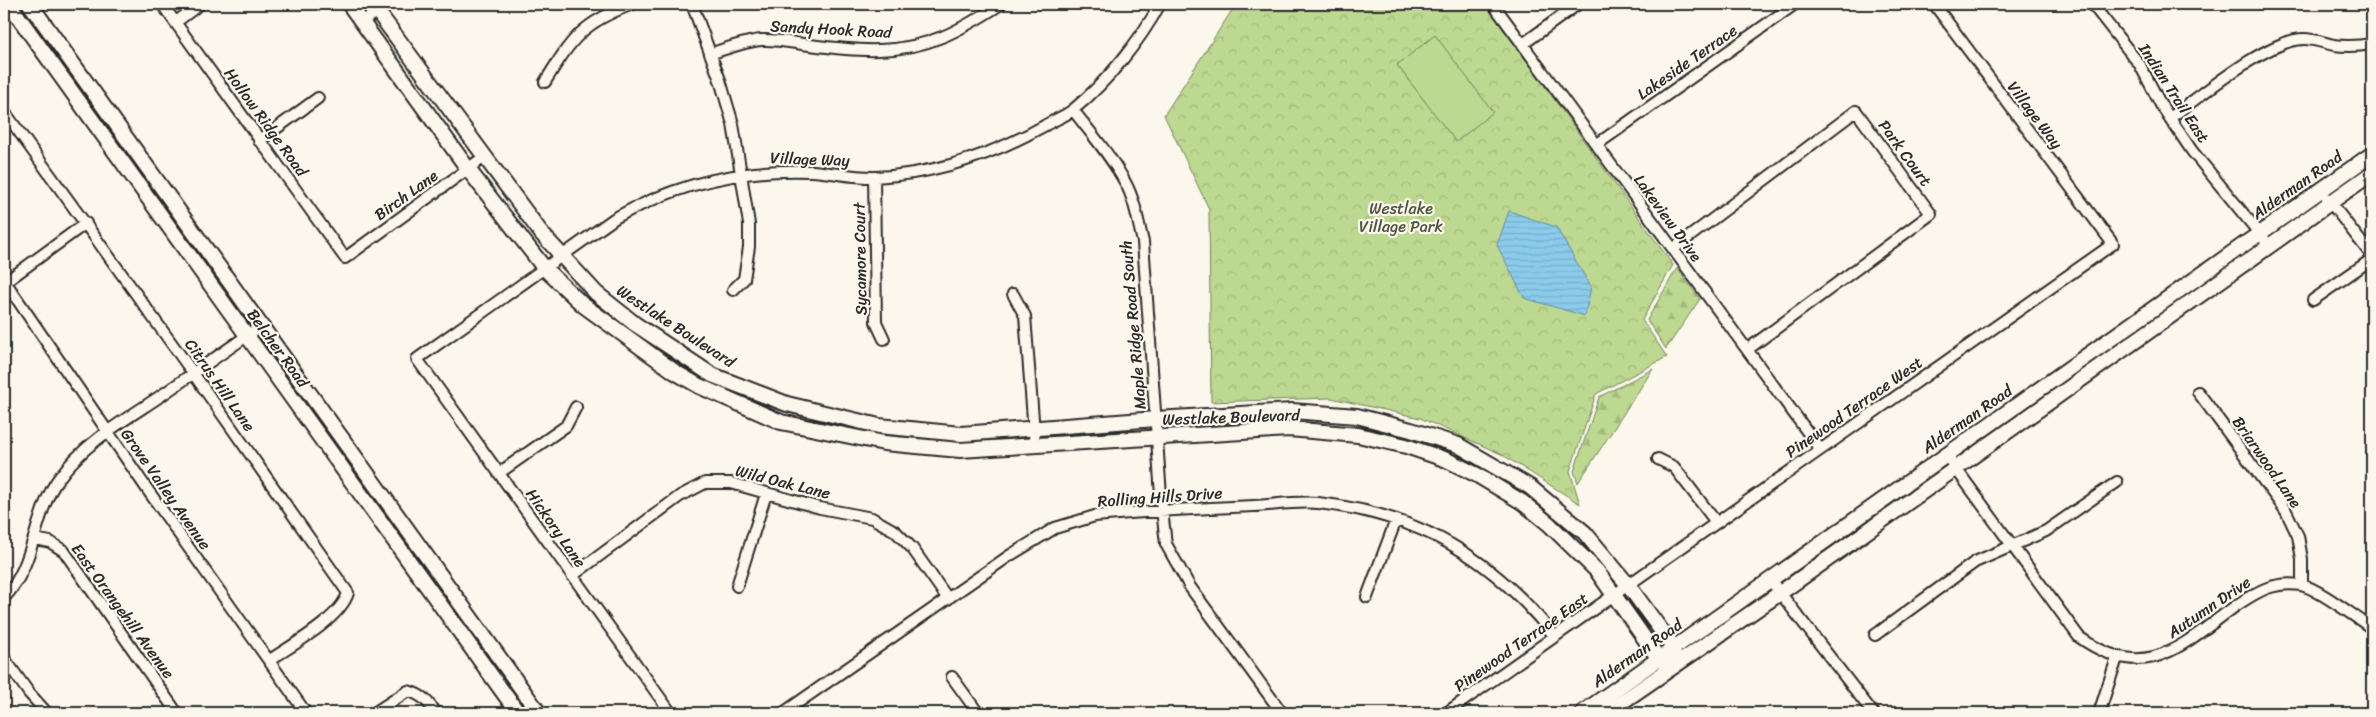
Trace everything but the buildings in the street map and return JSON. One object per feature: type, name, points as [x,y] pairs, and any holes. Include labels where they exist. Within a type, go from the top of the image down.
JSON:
[{"type":"main road","name":"Belcher Road","points":[[9,4],[518,713]]},
{"type":"main road","name":"Belcher Road","points":[[30,4],[539,713]]},
{"type":"main road","name":"Westlake Boulevard","points":[[349,4],[468,169],[545,268],[583,305],[675,372],[728,400],[781,422],[884,443],[960,450],[1289,429],[1358,435],[1406,446],[1447,460],[1522,502],[1570,542],[1597,571],[1659,659],[1673,666]]},
{"type":"main road","name":"Westlake Boulevard","points":[[378,6],[484,157],[560,256],[603,299],[635,324],[705,370],[736,385],[786,404],[879,426],[961,434],[1292,411],[1357,416],[1411,430],[1458,445],[1530,487],[1562,512],[1585,533],[1628,585],[1674,648]]},
{"type":"main road","name":"Alderman Road","points":[[1582,713],[2372,154]]},
{"type":"main road","name":"Alderman Road","points":[[1606,713],[1780,593],[2372,173]]},
{"type":"main road","points":[[1673,666],[1674,648]]},
{"type":"street","name":"Hollow Ridge Road","points":[[162,4],[345,258]]},
{"type":"street","points":[[176,22],[200,4]]},
{"type":"street","points":[[544,82],[568,44],[588,26],[613,11],[633,4]]},
{"type":"street","points":[[692,4],[733,124],[738,153],[739,174],[749,224],[749,247],[744,279],[734,290]]},
{"type":"street","name":"Sandy Hook Road","points":[[710,54],[738,44],[762,40],[855,49],[905,48],[939,39],[964,29],[1001,4]]},
{"type":"street","name":"Village Way","points":[[418,359],[560,256],[639,205],[687,186],[711,179],[776,170],[874,177],[940,168],[1000,149],[1073,110],[1120,63],[1160,4]]},
{"type":"street","name":"Lakeview Drive","points":[[1493,4],[1820,449]]},
{"type":"street","points":[[1523,44],[1578,4]]},
{"type":"street","name":"Lakeside Terrace","points":[[1596,145],[1795,4]]},
{"type":"street","name":"Village Way","points":[[1934,4],[2113,244]]},
{"type":"street","name":"Indian Trail East","points":[[2092,4],[2140,65],[2170,118],[2192,151],[2269,245]]},
{"type":"street","points":[[362,22],[378,6]]},
{"type":"street","points":[[2170,118],[2266,50],[2286,42],[2304,39],[2335,45],[2359,46],[2372,44]]},
{"type":"street","points":[[259,141],[318,98]]},
{"type":"street","name":"Maple Ridge Road South","points":[[1073,110],[1108,155],[1126,184],[1137,215],[1143,242],[1166,544],[1190,587],[1282,713]]},
{"type":"street","name":"Citrus Hill Lane","points":[[4,111],[194,373],[348,593],[345,601],[330,617],[270,660]]},
{"type":"street","name":"Park Court","points":[[1673,249],[1856,111],[1931,214],[1748,349]]},
{"type":"street","name":"Birch Lane","points":[[345,258],[484,157]]},
{"type":"street","name":"Sycamore Court","points":[[874,177],[876,322],[884,339]]},
{"type":"street","points":[[2313,300],[2372,257],[2320,190]]},
{"type":"street","points":[[4,282],[86,223]]},
{"type":"street","name":"Pinewood Terrace West","points":[[1614,596],[1716,522],[2113,244]]},
{"type":"street","name":"Grove Valley Avenue","points":[[4,282],[306,713]]},
{"type":"street","points":[[1013,294],[1025,316],[1034,445]]},
{"type":"street","points":[[4,598],[20,575],[35,539],[47,502],[58,480],[87,447],[261,326]]},
{"type":"street","name":"Hickory Lane","points":[[418,359],[671,713]]},
{"type":"street","name":"Briarwood Lane","points":[[2198,392],[2286,510],[2298,536],[2302,559],[2302,585]]},
{"type":"street","points":[[499,473],[566,426],[576,406]]},
{"type":"street","name":"Autumn Drive","points":[[1946,455],[2014,545],[2079,637],[2096,649],[2117,658],[2132,660],[2150,658],[2177,648],[2260,589],[2282,584],[2302,585],[2316,591],[2372,628]]},
{"type":"street","points":[[1658,459],[1674,467],[1716,522]]},
{"type":"street","points":[[1875,635],[1975,562],[2046,531],[2117,482]]},
{"type":"street","name":"Wild Oak Lane","points":[[572,576],[680,496],[705,483],[731,483],[820,508],[872,518],[896,531],[912,548],[948,599]]},
{"type":"street","points":[[737,586],[766,494]]},
{"type":"street","name":"Rolling Hills Drive","points":[[783,713],[1009,556],[1056,528],[1095,516],[1162,510],[1316,503],[1350,508],[1396,520],[1428,533],[1477,560],[1502,579],[1555,637]]},
{"type":"street","points":[[1368,597],[1396,520]]},
{"type":"street","name":"East Orangehill Avenue","points":[[35,539],[50,542],[64,552],[120,629],[173,712]]},
{"type":"street","points":[[1771,581],[1873,713]]},
{"type":"street","name":"Pinewood Terrace East","points":[[1446,713],[1614,596]]},
{"type":"street","points":[[4,658],[29,694],[47,713]]},
{"type":"street","points":[[2099,713],[2117,658]]},
{"type":"street","points":[[952,677],[978,713]]},
{"type":"street","points":[[374,713],[408,691],[426,699],[436,713]]},
{"type":"green space","name":"Westlake Village Park","points":[[1236,4],[1486,4],[1673,265],[1642,320],[1667,357],[1596,394],[1570,471],[1580,504],[1501,454],[1420,418],[1331,398],[1211,402],[1209,209],[1164,115]]},
{"type":"green space","points":[[1435,35],[1493,112],[1456,142],[1397,65]]},
{"type":"green space","points":[[1677,268],[1700,299],[1666,349],[1647,320]]},
{"type":"green space","points":[[1653,369],[1578,483],[1574,471],[1599,397]]},
{"type":"water","points":[[1509,211],[1556,227],[1591,287],[1585,316],[1524,298],[1497,245]]}]
